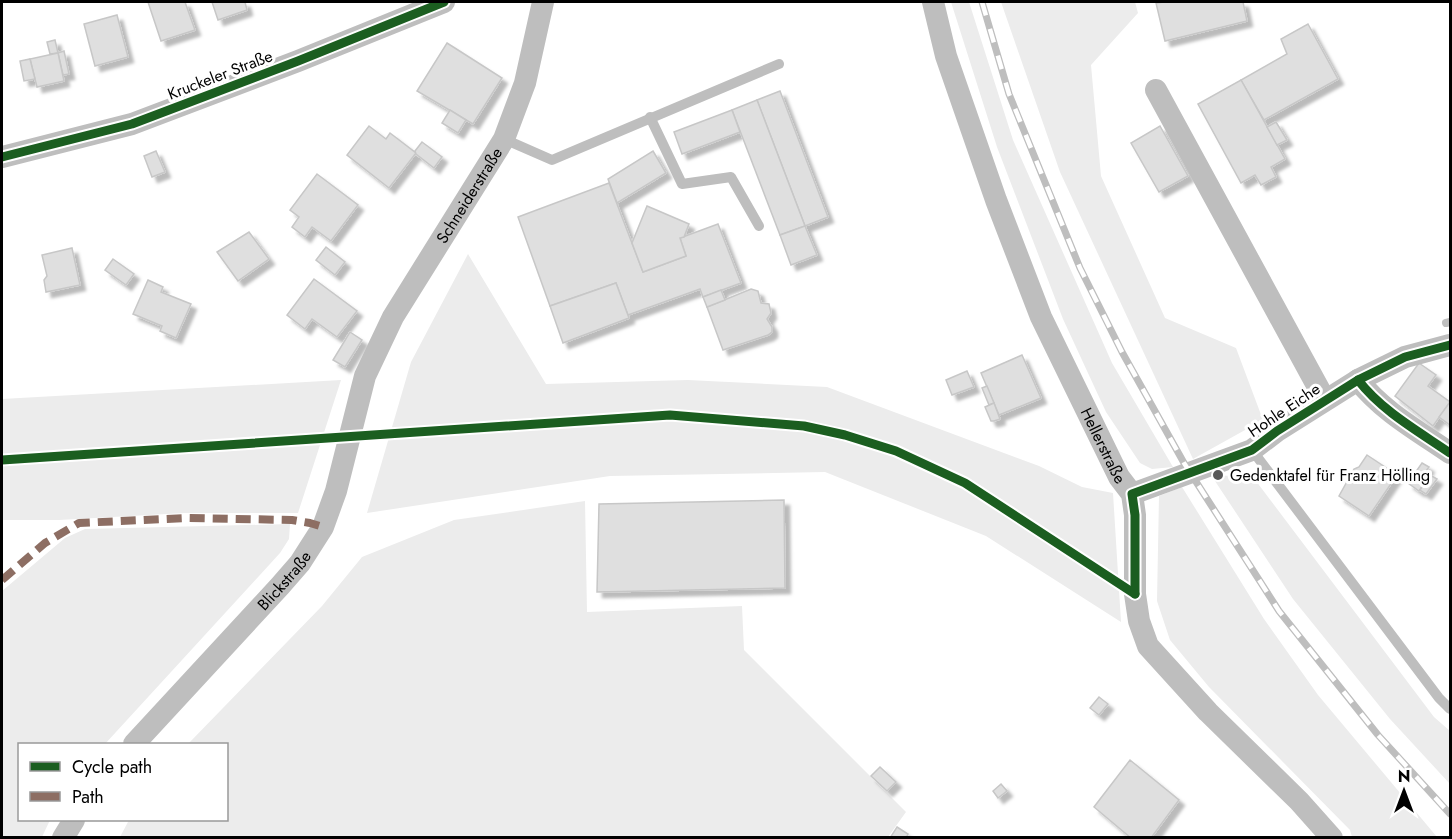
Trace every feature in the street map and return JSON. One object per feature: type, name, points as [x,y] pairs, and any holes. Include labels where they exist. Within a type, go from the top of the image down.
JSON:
[{"type":"street","name":"Kruckeler Straße","points":[[2,157],[132,124],[444,2]]},
{"type":"street","name":"Schneiderstraße","points":[[365,376],[393,317],[504,139],[525,83],[543,2]]},
{"type":"street","name":"Hellerstraße","points":[[933,2],[950,67],[996,200],[1041,317],[1119,477],[1132,494],[1135,515],[1135,594],[1139,621],[1148,646],[1208,712],[1299,801],[1332,837]]},
{"type":"street","name":"Hohle Eiche","points":[[1156,90],[1325,400]]},
{"type":"street","name":"Hohle Eiche","points":[[1132,494],[1252,450],[1277,431],[1358,380],[1406,357],[1450,345]]},
{"type":"street","name":"Blickstraße","points":[[135,743],[300,563],[323,527],[336,491],[365,376]]},
{"type":"street","points":[[1358,380],[1369,394],[1395,416],[1450,453]]},
{"type":"street","points":[[63,837],[74,821]]},
{"type":"lane","points":[[504,139],[552,160],[779,64]]},
{"type":"lane","points":[[650,117],[682,184],[731,177],[759,226]]},
{"type":"lane","points":[[1252,450],[1439,698],[1450,709]]},
{"type":"shaded area","points":[[951,2],[969,2],[1013,140],[1112,363],[1173,467],[1152,469],[1140,463],[1106,412],[1063,319],[997,147]]},
{"type":"shaded area","points":[[1001,2],[1135,2],[1138,13],[1091,65],[1101,176],[1165,318],[1236,348],[1263,420],[1193,459],[1060,172]]},
{"type":"shaded area","points":[[468,254],[546,384],[688,380],[827,387],[1039,466],[1082,487],[1113,493],[1121,622],[986,536],[825,472],[610,476],[367,513],[411,362]]},
{"type":"shaded area","points":[[341,380],[298,513],[184,513],[59,520],[2,520],[2,399]]},
{"type":"shaded area","points":[[1211,475],[1253,477],[1434,717],[1450,731],[1450,784],[1390,719],[1293,599]]},
{"type":"shaded area","points":[[1182,487],[1264,619],[1318,695],[1437,837],[1352,837],[1350,830],[1209,687],[1170,640],[1157,601],[1159,496]]},
{"type":"shaded area","points":[[585,501],[587,612],[742,606],[744,650],[906,812],[888,837],[120,837],[128,821],[228,821],[228,743],[189,743],[322,606],[362,557],[454,520]]},
{"type":"shaded area","points":[[290,524],[289,539],[280,553],[106,743],[18,743],[18,821],[50,821],[42,837],[2,837],[2,591],[65,538],[85,529]]},
{"type":"building","points":[[148,2],[185,2],[195,30],[161,41]]},
{"type":"building","points":[[212,2],[245,2],[247,10],[218,20]]},
{"type":"building","points":[[1243,2],[1247,21],[1165,41],[1156,3]]},
{"type":"building","points":[[117,15],[128,57],[95,66],[84,24]]},
{"type":"building","points":[[1308,24],[1338,79],[1264,120],[1241,80],[1287,54],[1281,39]]},
{"type":"building","points":[[55,40],[58,53],[50,54],[47,42]]},
{"type":"building","points":[[447,43],[502,78],[473,124],[417,91]]},
{"type":"building","points":[[64,51],[69,74],[63,75],[58,53]]},
{"type":"building","points":[[58,53],[64,81],[37,87],[30,59]]},
{"type":"building","points":[[30,59],[35,79],[24,81],[20,61]]},
{"type":"building","points":[[1241,80],[1285,159],[1271,167],[1276,177],[1261,185],[1255,175],[1241,183],[1198,104]]},
{"type":"building","points":[[780,91],[828,217],[805,226],[757,100]]},
{"type":"building","points":[[757,100],[805,226],[780,235],[732,110]]},
{"type":"building","points":[[450,110],[466,120],[458,133],[442,123]]},
{"type":"building","points":[[732,110],[740,132],[682,154],[674,132]]},
{"type":"building","points":[[1276,122],[1287,140],[1277,145],[1267,127]]},
{"type":"building","points":[[369,126],[386,139],[390,133],[416,153],[389,188],[347,155]]},
{"type":"building","points":[[1160,126],[1188,176],[1159,192],[1131,143]]},
{"type":"building","points":[[422,142],[442,157],[434,168],[416,154],[415,151]]},
{"type":"building","points":[[156,151],[165,172],[152,177],[144,156]]},
{"type":"building","points":[[653,151],[666,173],[617,203],[608,179]]},
{"type":"building","points":[[317,174],[358,205],[331,241],[312,227],[305,237],[292,227],[299,217],[290,210]]},
{"type":"building","points":[[609,183],[643,272],[686,256],[680,238],[718,224],[741,283],[703,297],[700,289],[628,315],[616,283],[550,306],[518,217]]},
{"type":"building","points":[[647,206],[689,224],[684,237],[680,238],[686,256],[643,272],[632,243]]},
{"type":"building","points":[[805,226],[817,255],[791,265],[780,235]]},
{"type":"building","points":[[249,232],[269,259],[238,281],[217,252]]},
{"type":"building","points":[[326,247],[345,262],[335,275],[316,260]]},
{"type":"building","points":[[72,248],[80,285],[46,292],[44,280],[47,276],[42,255]]},
{"type":"building","points":[[113,259],[134,274],[126,285],[105,270]]},
{"type":"building","points":[[314,279],[357,311],[337,337],[312,319],[305,329],[287,315]]},
{"type":"building","points":[[148,280],[163,287],[161,292],[191,304],[176,338],[160,331],[162,326],[133,314]]},
{"type":"building","points":[[616,283],[629,318],[563,343],[550,306]]},
{"type":"building","points":[[751,289],[758,291],[761,303],[769,304],[771,313],[767,319],[772,332],[723,350],[707,307]]},
{"type":"building","points":[[721,290],[725,300],[707,307],[703,297]]},
{"type":"building","points":[[350,332],[362,340],[345,367],[333,360]]},
{"type":"building","points":[[1022,355],[1041,398],[999,415],[981,373]]},
{"type":"building","points":[[1419,363],[1436,375],[1428,386],[1450,402],[1433,426],[1395,396]]},
{"type":"building","points":[[967,371],[974,387],[952,395],[946,380]]},
{"type":"building","points":[[987,386],[994,403],[989,405],[982,388]]},
{"type":"building","points":[[1450,402],[1450,425],[1439,417]]},
{"type":"building","points":[[994,403],[1000,419],[991,421],[985,407]]},
{"type":"building","points":[[1367,455],[1397,475],[1369,516],[1339,496],[1354,469],[1359,467]]},
{"type":"building","points":[[1422,463],[1429,467],[1426,471],[1430,475],[1419,491],[1408,483]]},
{"type":"building","points":[[1430,475],[1437,479],[1426,494],[1420,490]]},
{"type":"building","points":[[784,500],[785,588],[597,592],[599,504]]},
{"type":"building","points":[[1099,697],[1108,704],[1099,715],[1090,708]]},
{"type":"building","points":[[1130,760],[1179,800],[1151,838],[1131,838],[1094,807]]},
{"type":"building","points":[[880,767],[896,782],[887,791],[871,776]]},
{"type":"building","points":[[1001,784],[1007,791],[998,798],[993,791]]},
{"type":"building","points":[[897,827],[908,834],[906,838],[890,838]]},
{"type":"waterway","points":[[1446,323],[1450,322]]},
{"type":"railway","points":[[982,2],[1009,94],[1080,268],[1122,352],[1184,463],[1279,611],[1378,735],[1450,814]]},
{"type":"marked path","points":[[2,580],[45,543],[79,523],[186,518],[292,520],[323,527]]},
{"type":"cycle path","points":[[2,157],[132,124],[444,2]]},
{"type":"cycle path","points":[[1135,594],[1135,515],[1132,494],[1252,450],[1277,431],[1358,380],[1405,357],[1450,345]]},
{"type":"cycle path","points":[[1358,380],[1389,411],[1450,453]]},
{"type":"cycle path","points":[[2,460],[670,415],[804,426],[845,435],[896,451],[965,483],[1135,594]]},
{"type":"place","name":"Gedenktafel für Franz Hölling","points":[[1218,475]]}]
